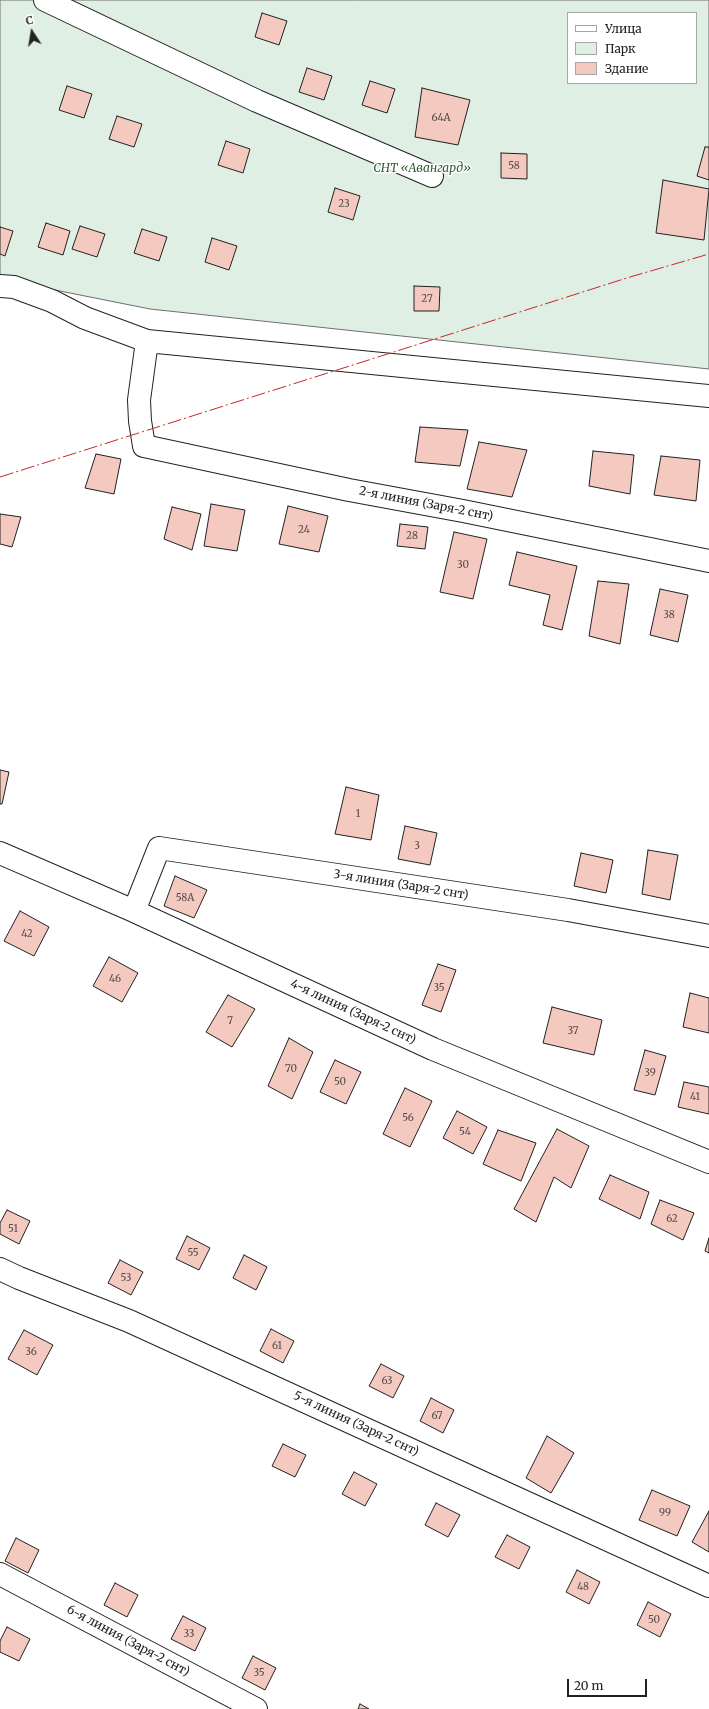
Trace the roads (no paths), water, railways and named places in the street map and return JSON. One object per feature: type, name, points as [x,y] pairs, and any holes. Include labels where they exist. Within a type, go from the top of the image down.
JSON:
[{"type":"street","points":[[46,0],[258,101],[432,176]]},
{"type":"street","points":[[0,286],[14,287],[52,301],[85,318],[147,341],[709,396]]},
{"type":"street","name":"2-я линия (Заря-2 снт)","points":[[147,341],[139,400],[140,421],[144,446],[349,490],[471,512],[709,561]]},
{"type":"street","name":"3-я линия (Заря-2 снт)","points":[[134,911],[159,848],[568,910],[709,936]]},
{"type":"street","name":"4-я линия (Заря-2 снт)","points":[[0,853],[134,911],[433,1049],[709,1162]]},
{"type":"street","name":"5-я линия (Заря-2 снт)","points":[[0,1268],[19,1278],[129,1321],[709,1586]]},
{"type":"street","name":"6-я линия (Заря-2 снт)","points":[[0,1574],[256,1709]]},
{"type":"park label","name":"СНТ «Авангард»","points":[[422,169]]}]
